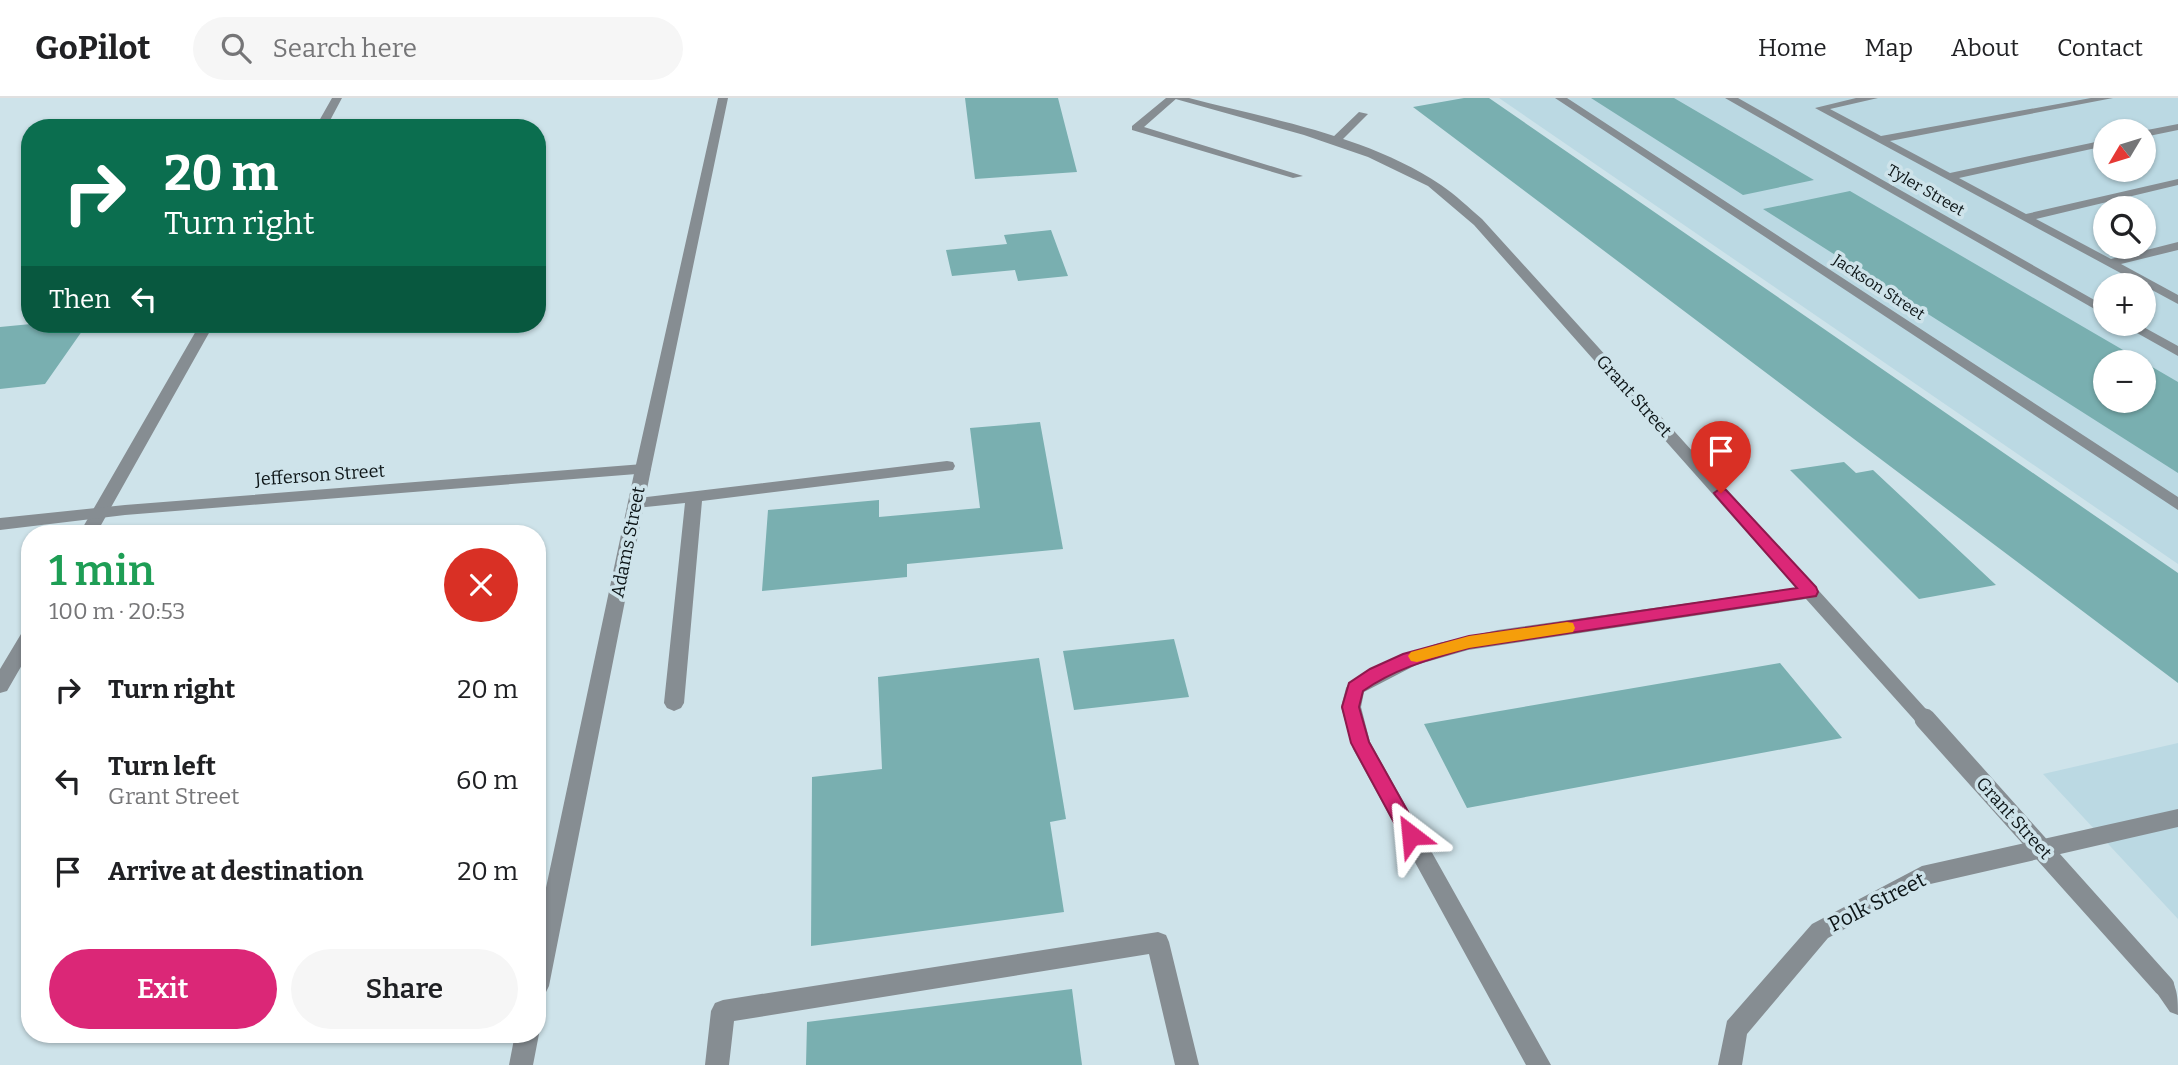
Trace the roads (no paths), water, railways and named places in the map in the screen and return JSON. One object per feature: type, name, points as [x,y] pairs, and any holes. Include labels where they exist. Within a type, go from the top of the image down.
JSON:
[{"type":"street","points":[[325,119],[337,98]]},
{"type":"street","name":"Adams Street","points":[[546,942],[643,469],[723,98]]},
{"type":"street","points":[[1172,98],[1136,128],[1297,176]]},
{"type":"street","name":"Grant Street","points":[[1177,98],[1335,141],[1388,161],[1435,186],[1478,222],[2171,995]]},
{"type":"street","name":"Jackson Street","points":[[1560,98],[2178,505]]},
{"type":"street","name":"Tyler Street","points":[[1730,98],[2093,304]]},
{"type":"street","points":[[1873,98],[1819,108],[2178,300]]},
{"type":"street","points":[[1878,140],[2108,98]]},
{"type":"street","points":[[1335,141],[1363,114]]},
{"type":"street","points":[[2156,132],[2178,127]]},
{"type":"street","points":[[1948,177],[2093,146]]},
{"type":"street","points":[[2024,218],[2178,182]]},
{"type":"street","points":[[2109,263],[2178,246]]},
{"type":"street","points":[[92,525],[202,333]]},
{"type":"street","points":[[2149,336],[2178,352]]},
{"type":"street","points":[[636,503],[947,466]]},
{"type":"street","name":"Jefferson Street","points":[[0,524],[99,513],[643,469]]},
{"type":"street","points":[[674,702],[694,495]]},
{"type":"street","points":[[1539,1065],[1360,743],[1351,707],[1356,688],[1377,673],[1409,658],[1469,642],[1810,592]]},
{"type":"street","points":[[0,686],[21,650]]},
{"type":"street","name":"Polk Street","points":[[1730,1065],[1736,1029],[1820,930],[1922,876],[2178,818]]},
{"type":"street","points":[[717,1065],[723,1011],[1158,942],[1187,1065]]},
{"type":"street","points":[[521,1065],[525,1043]]}]
